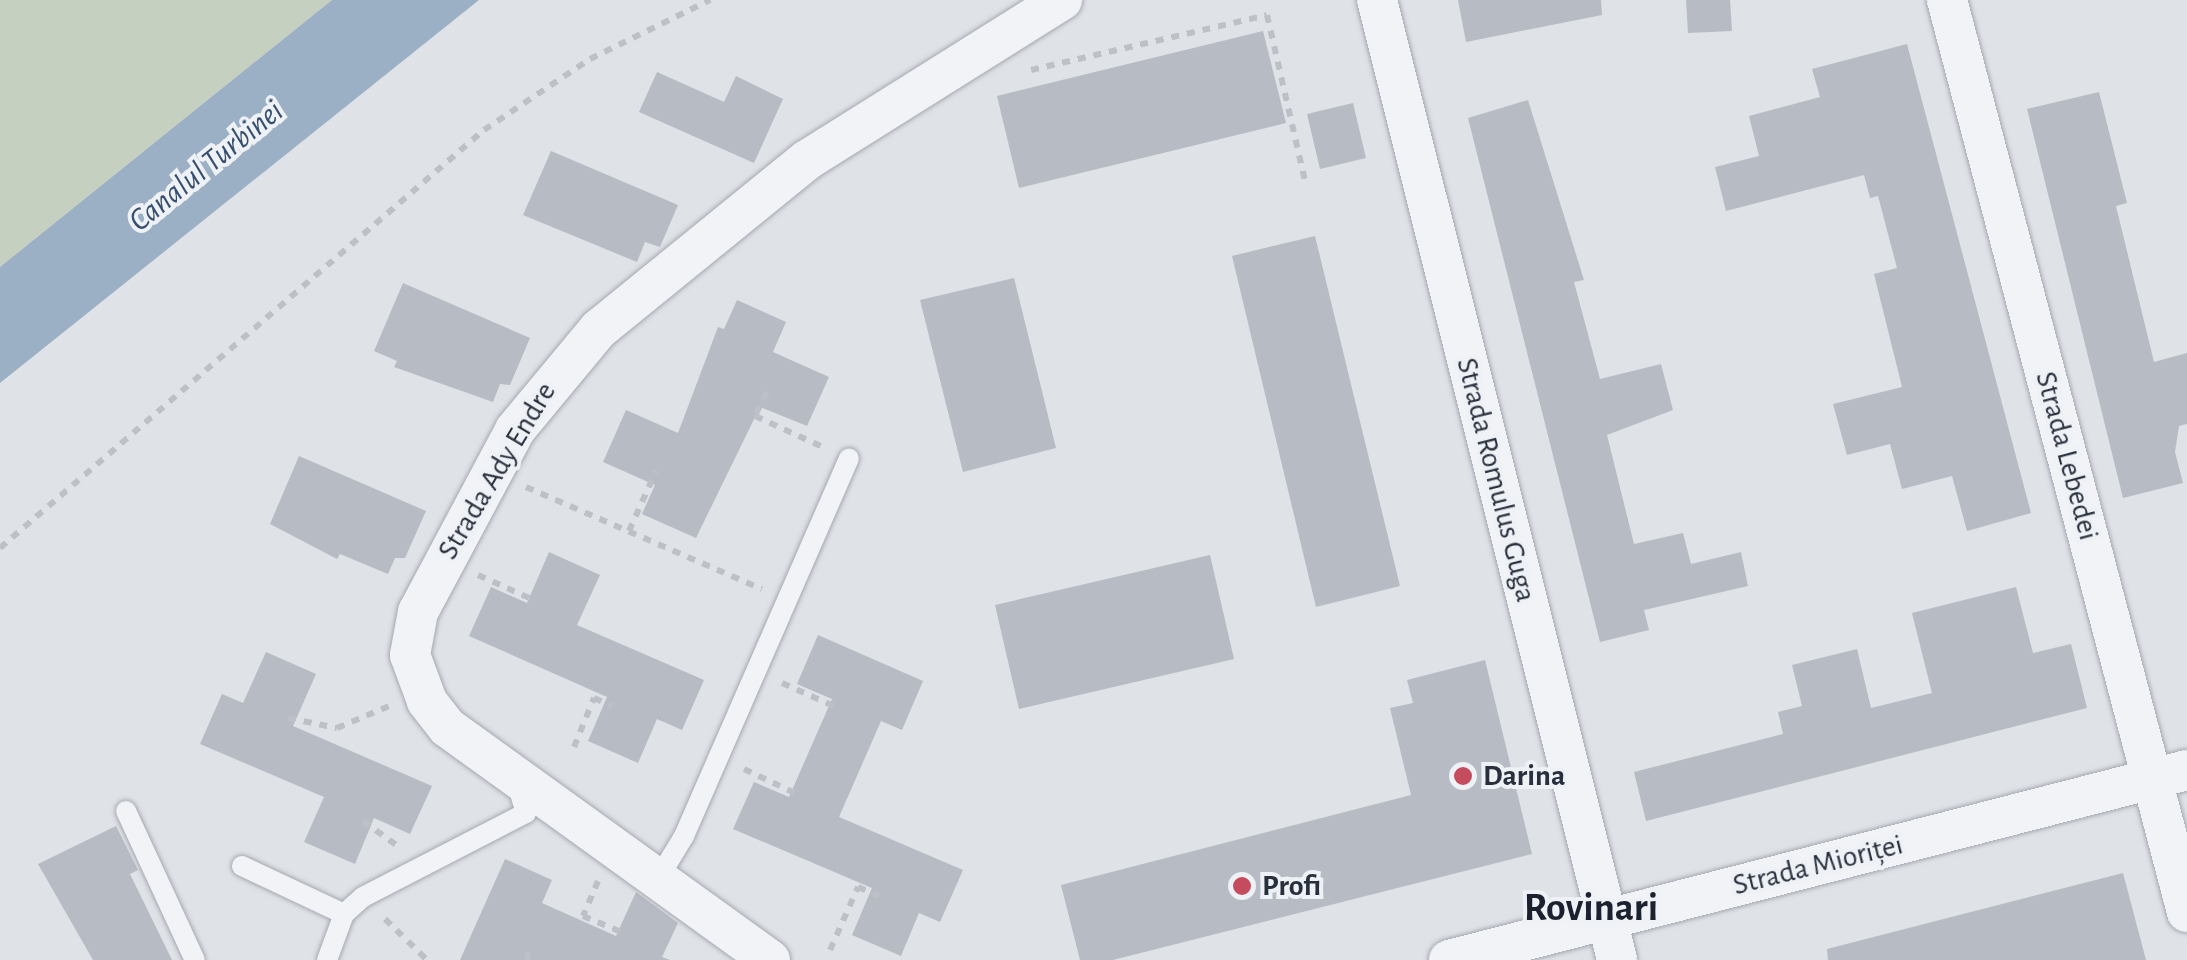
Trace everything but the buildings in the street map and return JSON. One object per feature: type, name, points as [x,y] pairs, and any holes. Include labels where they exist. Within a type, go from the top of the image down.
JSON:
[{"type":"street","name":"Strada Ady Endre","points":[[770,960],[447,728],[428,701],[410,654],[424,595],[534,403],[599,329],[737,211],[806,160],[1062,0]]},
{"type":"street","name":"Strada Romulus Guga","points":[[1377,0],[1617,960]]},
{"type":"street","name":"Strada Lebedei","points":[[1947,0],[2170,774],[2187,912]]},
{"type":"street","name":"Strada Mioriței","points":[[1449,960],[2170,774]]},
{"type":"lane","points":[[658,879],[718,757],[848,459]]},
{"type":"lane","points":[[327,960],[344,914],[362,897],[526,813],[516,781]]},
{"type":"lane","points":[[126,811],[195,960]]},
{"type":"lane","points":[[242,866],[344,914]]},
{"type":"path","points":[[0,548],[484,130],[590,59],[710,0]]},
{"type":"path","points":[[1020,72],[1267,14],[1305,181]]},
{"type":"path","points":[[767,392],[755,416],[848,459]]},
{"type":"path","points":[[629,532],[656,471]]},
{"type":"path","points":[[508,480],[786,599]]},
{"type":"path","points":[[462,567],[536,601]]},
{"type":"path","points":[[755,672],[836,707]]},
{"type":"path","points":[[574,746],[594,698],[612,706]]},
{"type":"path","points":[[288,718],[337,728],[399,702]]},
{"type":"path","points":[[718,757],[797,794]]},
{"type":"path","points":[[602,872],[583,916],[626,934]]},
{"type":"path","points":[[830,950],[858,887],[879,896]]},
{"type":"path","points":[[362,897],[427,960]]},
{"type":"path","points":[[527,960],[529,946]]},
{"type":"green space","points":[[0,0],[332,0],[0,267]]},
{"type":"water","name":"Canalul Turbinei","points":[[332,0],[479,0],[0,383],[0,267]]},
{"type":"place","name":"Darina","points":[[1463,776]]},
{"type":"place","name":"Profi","points":[[1242,886]]},
{"type":"district","name":"Rovinari","points":[[1591,908]]}]
